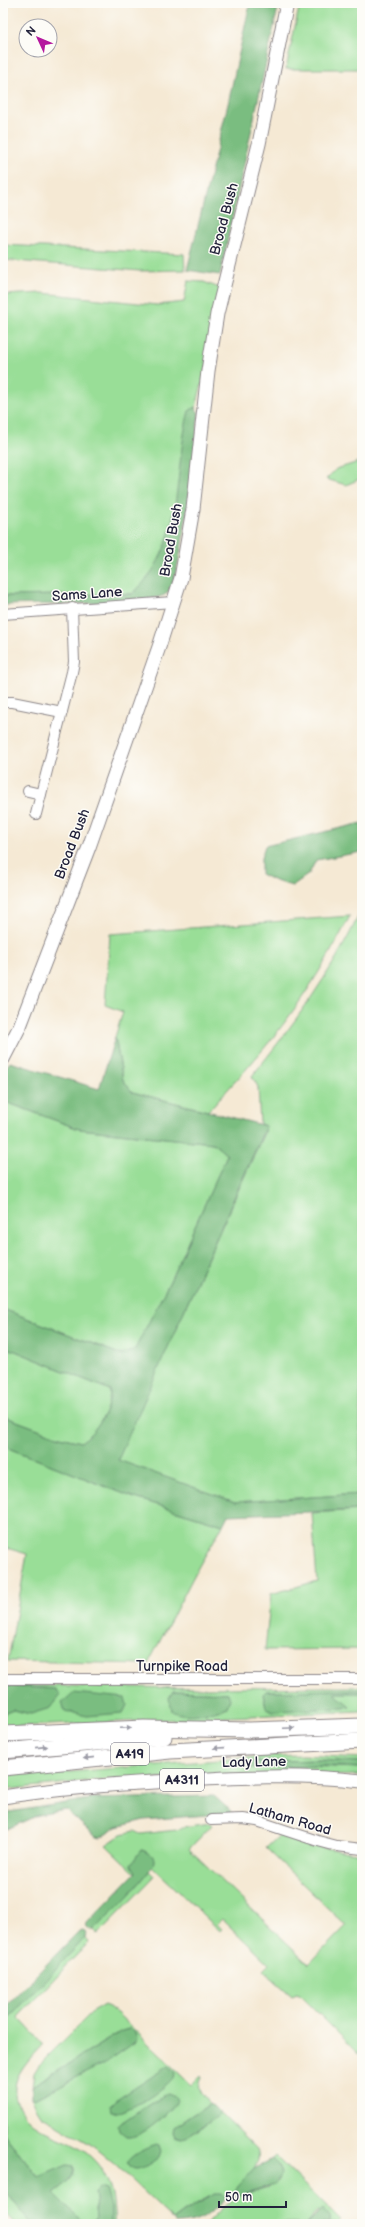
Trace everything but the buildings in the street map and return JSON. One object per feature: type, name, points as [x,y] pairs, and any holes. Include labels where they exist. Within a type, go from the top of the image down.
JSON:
[{"type":"highway","name":"A419","points":[[3,1751],[250,1730],[362,1726]]},
{"type":"highway","name":"A419","points":[[3,1734],[144,1728],[250,1730]]},
{"type":"highway","name":"A419","points":[[3,1768],[97,1757],[258,1745],[362,1741]]},
{"type":"highway","name":"A419","points":[[258,1745],[362,1750]]},
{"type":"main road","name":"Broad Bush","points":[[3,1059],[20,1026],[89,846],[141,700],[173,602],[189,538],[208,371],[217,314],[259,144],[287,3]]},
{"type":"main road","name":"Lady Lane","points":[[3,1797],[97,1786],[203,1779],[299,1777],[362,1781]]},
{"type":"street","name":"Sams Lane","points":[[3,614],[173,602]]},
{"type":"street","points":[[36,814],[74,662],[72,608]]},
{"type":"street","points":[[3,702],[16,702],[62,712]]},
{"type":"street","points":[[28,791],[41,794]]},
{"type":"street","name":"Turnpike Road","points":[[3,1680],[362,1679]]},
{"type":"street","name":"Latham Road","points":[[211,1820],[243,1819],[257,1821],[331,1845],[362,1849]]},
{"type":"green space","points":[[250,3],[279,3],[220,275],[187,270],[228,104]]},
{"type":"green space","points":[[300,3],[362,3],[362,69],[286,69]]},
{"type":"green space","points":[[3,245],[184,254],[185,270],[140,271],[3,260]]},
{"type":"green space","points":[[188,281],[204,282],[222,289],[213,342],[197,403],[176,545],[163,593],[3,596],[3,295],[42,293],[157,305],[184,302]]},
{"type":"green space","points":[[195,407],[199,413],[183,539],[178,565],[172,584],[166,594],[156,598],[115,602],[3,605],[3,596],[132,594],[149,575],[161,554],[169,532],[174,508],[184,435],[189,411]]},
{"type":"green space","points":[[362,461],[362,478],[346,485],[326,479],[336,469]]},
{"type":"green space","points":[[362,823],[362,852],[316,860],[309,874],[292,886],[275,881],[261,874],[261,858],[265,846]]},
{"type":"green space","points":[[359,915],[362,915],[360,1494],[235,1502],[117,1460],[264,1133],[266,1126],[260,1124],[258,1087],[252,1076],[282,1038],[324,978]]},
{"type":"green space","points":[[350,916],[319,972],[282,1026],[244,1072],[208,1111],[132,1092],[123,1080],[115,1037],[123,1012],[105,1005],[110,934]]},
{"type":"green space","points":[[115,1037],[123,1080],[132,1092],[266,1126],[118,1460],[235,1502],[360,1494],[361,1510],[228,1515],[223,1525],[132,1497],[3,1446],[3,1416],[60,1437],[81,1442],[87,1438],[102,1419],[108,1405],[110,1390],[3,1346],[3,1309],[122,1355],[135,1349],[170,1281],[227,1155],[213,1143],[79,1129],[3,1101],[3,1071],[10,1062],[99,1089]]},
{"type":"green space","points":[[3,1101],[79,1129],[213,1143],[227,1155],[170,1281],[135,1350],[122,1355],[3,1309]]},
{"type":"green space","points":[[3,1346],[110,1390],[108,1405],[102,1419],[87,1437],[81,1442],[60,1437],[3,1416]]},
{"type":"green space","points":[[3,1446],[132,1497],[223,1525],[199,1566],[148,1664],[8,1661],[27,1554],[3,1547]]},
{"type":"green space","points":[[362,1510],[362,1649],[265,1650],[271,1594],[317,1581],[312,1513]]},
{"type":"green space","points":[[3,1685],[196,1688],[362,1687],[362,1690],[266,1691],[263,1694],[266,1708],[345,1702],[333,1693],[362,1693],[362,1711],[3,1727],[3,1714],[13,1710],[31,1714],[55,1689]],"holes":[[[173,1691],[228,1693],[227,1707],[203,1713]]]},
{"type":"green space","points":[[3,1686],[55,1689],[60,1695],[50,1708],[31,1714],[13,1710],[3,1714]]},
{"type":"green space","points":[[362,1690],[362,1693],[334,1693],[350,1706],[344,1708],[273,1711],[266,1708],[263,1694],[266,1691]]},
{"type":"green space","points":[[173,1691],[228,1693],[230,1699],[227,1707],[221,1709],[200,1714],[184,1714],[172,1711],[169,1698]]},
{"type":"green space","points":[[73,1693],[125,1698],[127,1705],[123,1713],[87,1716],[65,1711],[62,1703]]},
{"type":"green space","points":[[303,1755],[362,1758],[362,1762],[319,1760],[248,1762],[242,1764],[362,1768],[362,1775],[96,1780],[3,1790],[3,1774],[57,1773],[268,1756]]},
{"type":"green space","points":[[319,1760],[362,1762],[362,1768],[324,1766],[252,1768],[241,1765],[247,1762]]},
{"type":"green space","points":[[214,1796],[233,1813],[144,1820],[117,1827],[100,1838],[96,1837],[66,1810],[38,1815],[3,1831],[3,1813],[91,1799]]},
{"type":"green space","points":[[210,1823],[212,1825],[189,1849],[309,1964],[346,1926],[266,1848],[281,1834],[324,1848],[362,1854],[362,2057],[301,1996],[297,1994],[292,1996],[263,1970],[269,1964],[222,1919],[217,1924],[222,1929],[220,1931],[152,1866],[153,1857],[146,1851],[141,1850],[135,1873],[106,1845],[122,1834],[134,1831],[140,1834],[177,1830],[183,1827]]},
{"type":"green space","points":[[141,1850],[152,1855],[154,1861],[151,1867],[137,1887],[91,1930],[86,1926],[87,1923],[136,1872],[131,1864]]},
{"type":"green space","points":[[149,1871],[154,1876],[152,1879],[98,1934],[93,1929],[133,1890]]},
{"type":"green space","points":[[83,1930],[86,1932],[85,1938],[12,2015],[7,2018],[3,2016],[3,2009],[79,1931]]},
{"type":"green space","points":[[85,1938],[89,1942],[18,2017],[43,2044],[21,2070],[15,2085],[15,2093],[17,2102],[23,2114],[31,2123],[51,2135],[84,2151],[99,2166],[104,2173],[110,2189],[114,2206],[114,2224],[111,2224],[111,2207],[95,2192],[97,2217],[92,2224],[85,2224],[54,2193],[71,2179],[74,2166],[39,2177],[3,2133],[3,2016],[7,2018]]},
{"type":"green space","points":[[104,2005],[109,2007],[191,2085],[201,2075],[200,2088],[210,2103],[174,2127],[186,2138],[221,2114],[257,2149],[257,2163],[254,2169],[227,2198],[221,2195],[207,2198],[192,2206],[173,2220],[114,2164],[90,2144],[41,2115],[32,2100],[106,2062],[135,2042],[137,2038],[134,2032],[129,2029],[122,2031],[32,2086],[34,2073],[39,2065],[92,2012]],"holes":[[[156,2099],[160,2120],[141,2133],[122,2122],[141,2111]]]},
{"type":"green space","points":[[129,2029],[134,2031],[137,2039],[135,2042],[107,2062],[32,2100],[32,2086],[122,2031]]},
{"type":"green space","points":[[168,2066],[174,2071],[175,2075],[156,2093],[126,2110],[111,2112],[110,2106],[115,2101]]},
{"type":"green space","points":[[168,2094],[175,2097],[177,2102],[154,2125],[132,2137],[126,2137],[119,2131],[118,2126],[121,2123],[151,2103]]},
{"type":"green space","points":[[210,2103],[221,2114],[186,2138],[181,2139],[175,2137],[173,2132],[174,2127]]},
{"type":"green space","points":[[3,2133],[39,2177],[67,2165],[74,2166],[71,2179],[54,2193],[85,2224],[32,2224],[3,2189]]},
{"type":"green space","points":[[156,2145],[159,2146],[161,2152],[159,2158],[147,2166],[137,2170],[129,2168],[127,2163],[136,2154]]},
{"type":"green space","points":[[275,2156],[341,2221],[338,2224],[329,2224],[329,2218],[317,2211],[305,2224],[207,2224],[236,2196],[269,2187],[280,2167],[272,2159]]},
{"type":"green space","points":[[272,2159],[280,2167],[282,2174],[275,2184],[236,2196],[234,2191],[254,2169]]},
{"type":"green space","points":[[99,2187],[106,2189],[111,2207],[111,2224],[92,2224],[97,2217],[94,2192]]},
{"type":"green space","points":[[3,2189],[32,2224],[16,2224],[3,2210]]},
{"type":"green space","points":[[215,2194],[222,2194],[227,2198],[205,2217],[185,2224],[177,2224],[173,2220],[192,2206]]},
{"type":"green space","points":[[322,2209],[329,2218],[329,2224],[305,2224]]}]
